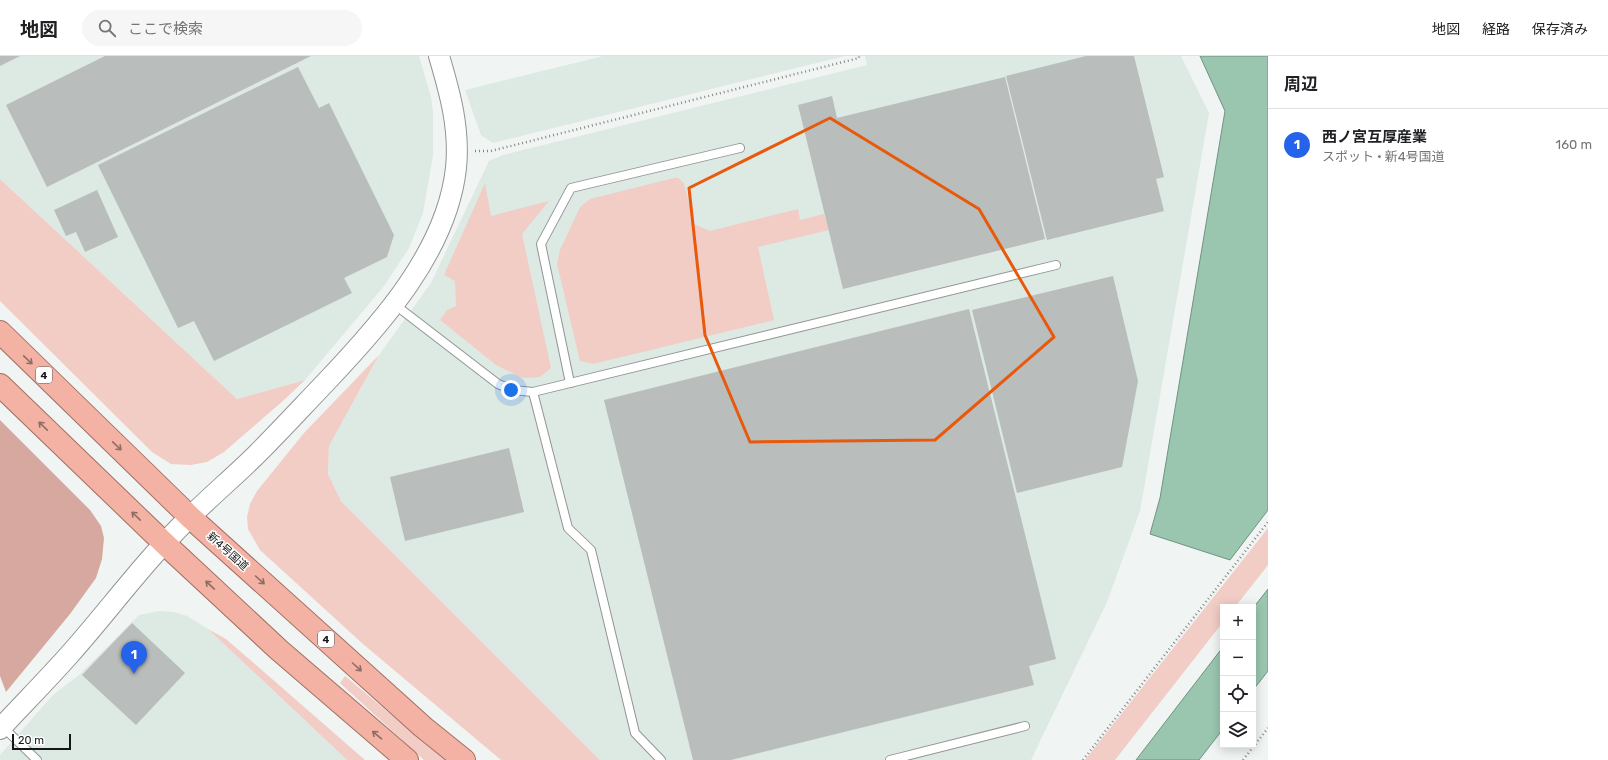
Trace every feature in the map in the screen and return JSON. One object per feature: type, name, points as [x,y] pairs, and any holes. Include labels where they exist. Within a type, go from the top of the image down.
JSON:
[{"type":"highway","name":"新4号国道","points":[[0,332],[190,517],[423,727],[464,760]]},
{"type":"highway","points":[[0,385],[164,543],[280,650],[407,760]]},
{"type":"street","points":[[1,726],[69,656],[164,543],[258,453],[360,346],[415,274],[433,242],[449,202],[455,171],[457,152],[456,128],[450,95],[439,56]]},
{"type":"lane","points":[[570,383],[541,244],[571,188],[740,148]]},
{"type":"lane","points":[[394,303],[498,384],[513,390],[533,392],[1056,265]]},
{"type":"lane","points":[[533,392],[568,528],[591,550],[635,732],[661,760]]},
{"type":"lane","points":[[1,726],[37,760]]},
{"type":"lane","points":[[890,760],[1024,726]]},
{"type":"path","points":[[457,152],[491,151],[859,58],[859,56]]},
{"type":"path","points":[[1082,760],[1268,522]]},
{"type":"path","points":[[1243,760],[1268,728]]},
{"type":"highlighted area","points":[[830,118],[979,209],[1054,337],[935,440],[750,442],[705,335],[689,188]]},
{"type":"shaded area","points":[[0,56],[419,56],[431,97],[433,113],[433,155],[423,213],[409,248],[384,286],[305,380],[237,399],[0,179]]},
{"type":"shaded area","points":[[603,56],[845,56],[493,143],[481,135],[465,90]]},
{"type":"shaded area","points":[[865,56],[1181,56],[1209,113],[1140,511],[1107,602],[1031,760],[600,760],[341,501],[328,474],[329,446],[379,355],[431,283],[489,161],[503,155],[867,65]]},
{"type":"shaded area","points":[[1200,56],[1268,56],[1268,510],[1230,560],[1150,534],[1160,498],[1225,111]]},
{"type":"shaded area","points":[[678,178],[684,183],[694,224],[710,231],[798,209],[800,220],[824,214],[829,230],[758,247],[774,320],[593,364],[580,361],[557,264],[560,250],[580,207],[590,199]]},
{"type":"shaded area","points":[[0,179],[237,399],[305,380],[224,452],[207,462],[191,465],[171,464],[152,452],[0,301]]},
{"type":"shaded area","points":[[485,183],[491,216],[549,201],[522,234],[551,368],[540,377],[523,378],[496,365],[440,320],[447,310],[456,306],[455,281],[444,275]]},
{"type":"shaded area","points":[[379,355],[329,446],[328,474],[341,501],[600,760],[501,760],[363,644],[260,550],[248,529],[247,517],[250,504],[257,491],[304,433]]},
{"type":"shaded area","points":[[0,420],[90,510],[101,526],[104,538],[102,559],[96,578],[70,614],[6,692],[0,676]]},
{"type":"shaded area","points":[[1268,528],[1268,565],[1237,604],[1220,604],[1220,626],[1115,760],[1085,760]]},
{"type":"shaded area","points":[[1268,589],[1268,671],[1256,686],[1256,640],[1256,604]]},
{"type":"shaded area","points":[[159,611],[174,612],[187,616],[208,629],[347,760],[0,760],[0,755],[53,695],[79,675],[139,615]]},
{"type":"shaded area","points":[[208,629],[226,639],[365,760],[347,760]]},
{"type":"shaded area","points":[[1220,651],[1220,733],[1199,760],[1136,760]]},
{"type":"shaded area","points":[[345,676],[445,760],[424,760],[340,683]]},
{"type":"building","points":[[0,56],[20,56],[0,66]]},
{"type":"building","points":[[105,56],[311,56],[47,187],[6,105]]},
{"type":"building","points":[[1086,56],[1134,56],[1164,177],[1156,179],[1164,211],[1047,240],[1006,76]]},
{"type":"building","points":[[298,67],[319,108],[329,103],[394,235],[387,257],[344,278],[352,293],[214,361],[194,321],[178,328],[98,165]]},
{"type":"building","points":[[1005,77],[1045,239],[843,289],[798,105],[832,96],[837,118]]},
{"type":"building","points":[[97,190],[118,237],[85,252],[76,232],[66,236],[54,210]]},
{"type":"building","points":[[1113,276],[1138,381],[1122,467],[1017,493],[972,310]]},
{"type":"building","points":[[969,309],[1056,659],[1029,666],[1034,685],[731,760],[693,760],[604,400]]},
{"type":"building","points":[[509,448],[524,512],[405,541],[390,477]]},
{"type":"building","points":[[132,623],[185,673],[136,725],[82,675]]},
{"type":"place","name":"西ノ宮互厚産業","points":[[134,674]]}]
